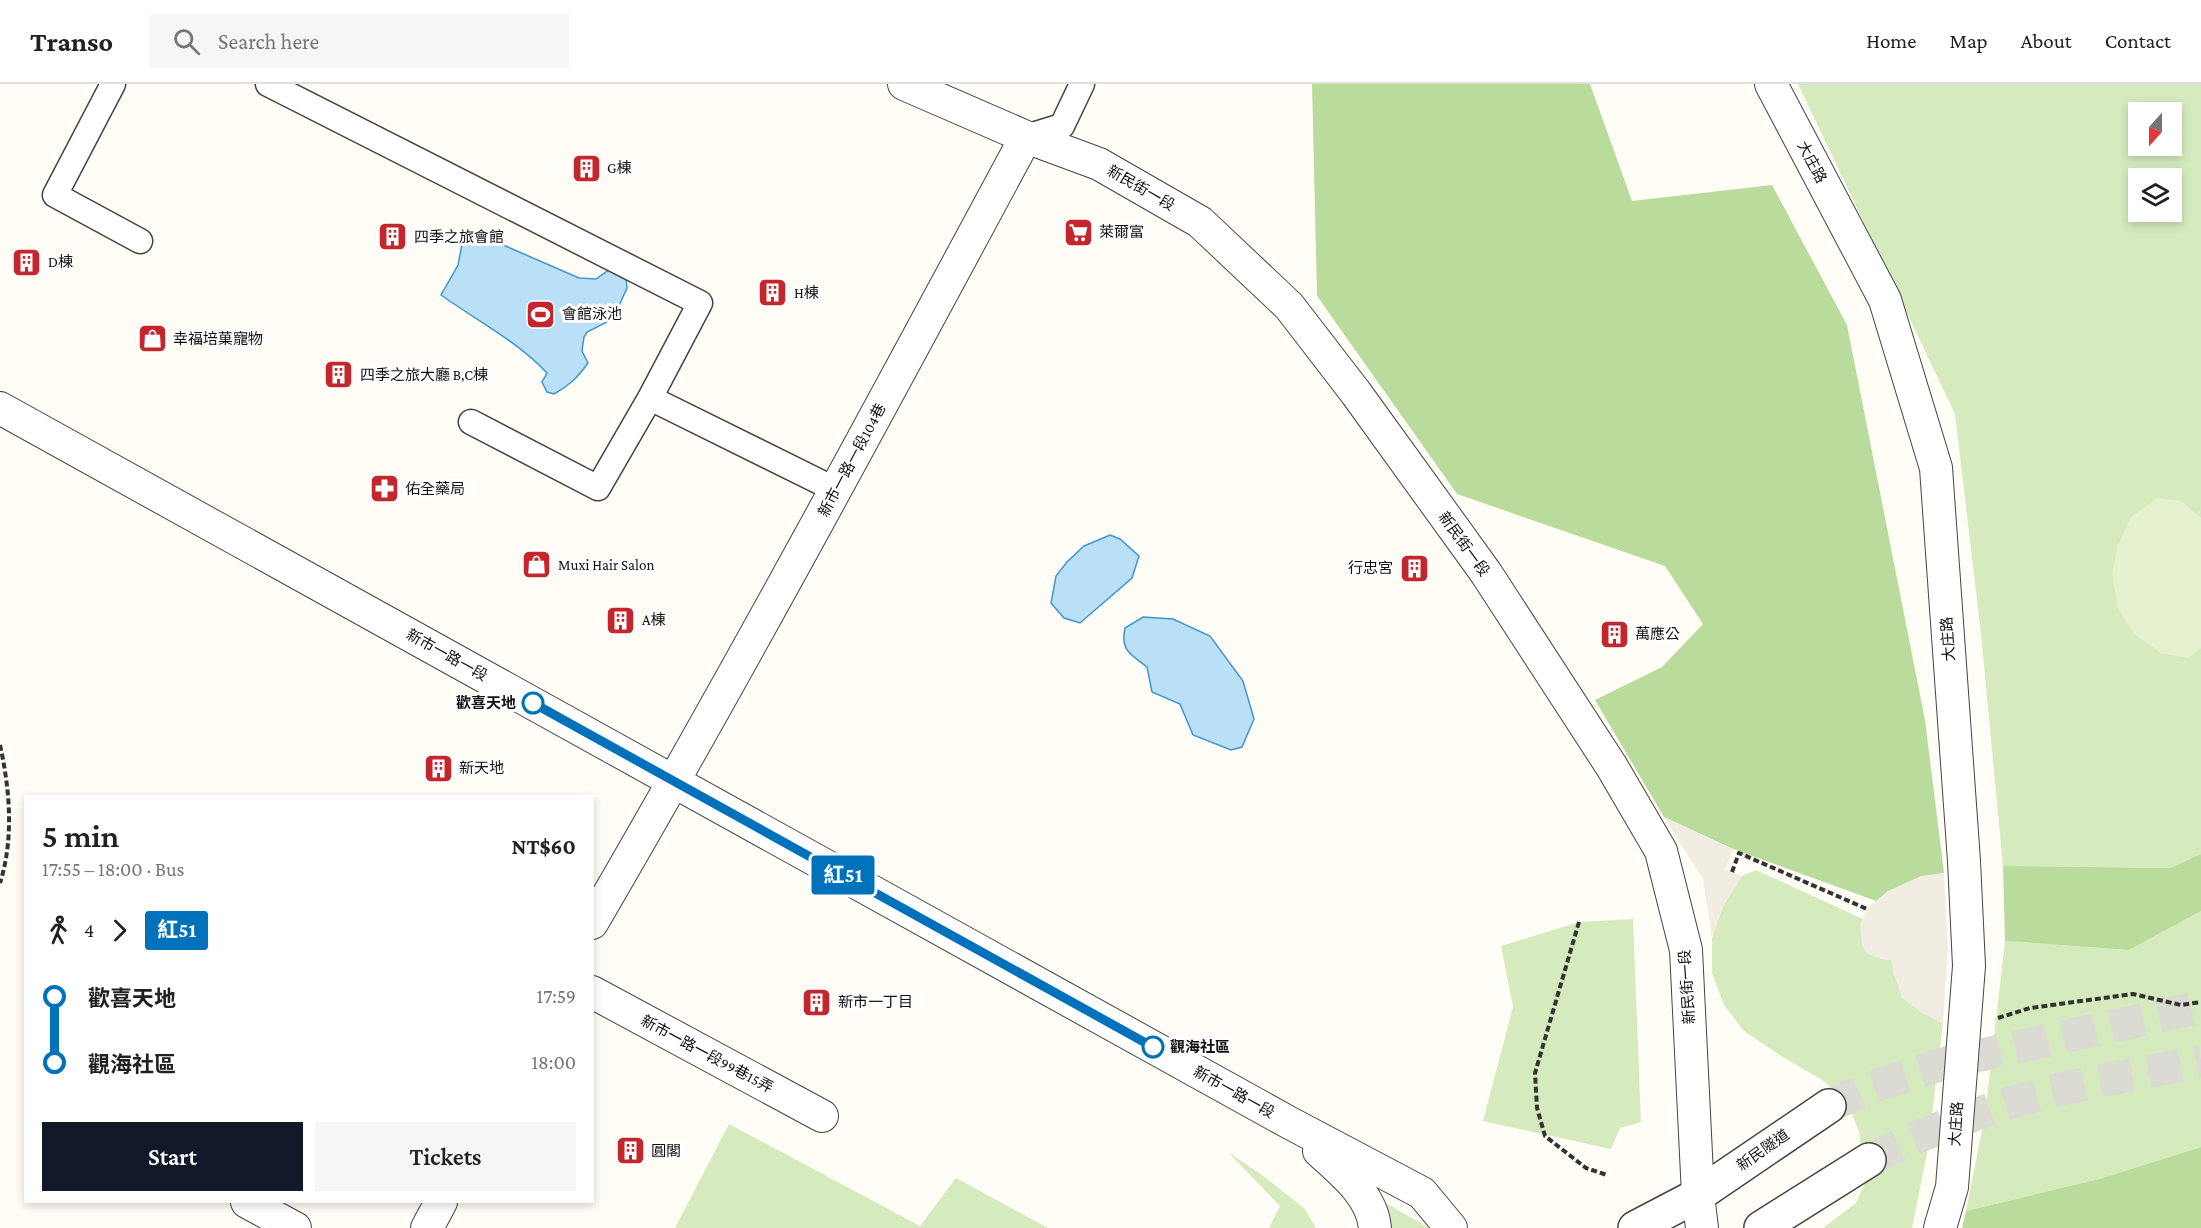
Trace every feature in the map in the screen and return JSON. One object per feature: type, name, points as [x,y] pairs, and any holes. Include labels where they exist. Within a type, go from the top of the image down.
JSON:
[{"type":"street","points":[[113,84],[55,195],[140,242]]},
{"type":"street","points":[[267,84],[700,303],[650,398],[598,488],[471,422]]},
{"type":"street","name":"新民街一段","points":[[903,84],[1026,137],[1099,164],[1200,222],[1289,306],[1356,393],[1486,573],[1612,767],[1661,852],[1686,950],[1698,1195],[1702,1228]]},
{"type":"street","points":[[1026,137],[1062,126],[1082,84]]},
{"type":"street","name":"大庄路","points":[[1771,84],[1885,300],[1936,468],[1964,861],[1969,966],[1952,1187],[1940,1228]]},
{"type":"street","name":"新市一路一段104巷","points":[[594,920],[675,782],[836,490],[1026,137]]},
{"type":"street","points":[[650,398],[836,490]]},
{"type":"street","name":"新市一路一段","points":[[0,408],[1288,1122],[1422,1193],[1451,1228]]},
{"type":"street","name":"新市一路一段99巷15弄","points":[[594,993],[822,1116]]},
{"type":"street","name":"新民隧道","points":[[1635,1228],[1698,1195],[1829,1106]]},
{"type":"street","points":[[1288,1122],[1354,1183],[1374,1218],[1375,1228]]},
{"type":"street","points":[[1761,1228],[1869,1160]]},
{"type":"street","points":[[249,1203],[295,1228]]},
{"type":"street","points":[[427,1228],[440,1203]]},
{"type":"path","points":[[0,745],[10,811],[4,869],[0,884]]},
{"type":"path","points":[[1732,872],[1739,853],[1867,909]]},
{"type":"path","points":[[1579,922],[1535,1073],[1537,1108],[1545,1136],[1586,1168],[1607,1175]]},
{"type":"path","points":[[1964,1013],[1998,1018],[2030,1008],[2133,994],[2181,1005],[2201,1002]]},
{"type":"green space","points":[[1312,84],[1590,84],[1632,201],[1772,185],[1847,325],[1925,720],[1944,873],[1908,882],[1891,890],[1876,901],[1733,849],[1664,817],[1595,700],[1662,667],[1703,624],[1665,566],[1457,494],[1317,296]]},
{"type":"green space","points":[[1798,84],[2201,84],[2201,854],[2170,868],[2003,866],[1981,634],[1955,414]]},
{"type":"green space","points":[[2157,498],[2181,501],[2201,518],[2201,648],[2188,658],[2161,653],[2134,634],[2118,608],[2112,574],[2117,548],[2131,517]]},
{"type":"green space","points":[[2201,854],[2201,911],[2129,950],[2005,941],[2003,866],[2170,868]]},
{"type":"green space","points":[[1756,870],[1863,919],[1860,926],[1881,959],[1892,960],[1894,974],[1921,1012],[1943,1023],[1928,1148],[1912,1228],[1823,1228],[1856,1203],[1865,1183],[1859,1131],[1848,1106],[1824,1081],[1744,1031],[1724,1005],[1712,973],[1712,938],[1723,906],[1742,876]]},
{"type":"green space","points":[[2201,911],[2201,1147],[2099,1179],[1966,1211],[1985,1115],[2005,941],[2129,950]]},
{"type":"green space","points":[[1633,919],[1641,1122],[1620,1128],[1611,1149],[1483,1121],[1513,1007],[1501,946],[1579,922]]},
{"type":"green space","points":[[729,1124],[920,1226],[956,1178],[1048,1228],[675,1228]]},
{"type":"green space","points":[[2201,1147],[2201,1228],[1962,1228],[1966,1211],[2099,1179]]},
{"type":"green space","points":[[1228,1152],[1305,1209],[1316,1228],[1269,1228],[1280,1206]]},
{"type":"green space","points":[[1381,1200],[1427,1227],[1428,1228],[1390,1228]]},
{"type":"shaded area","points":[[1664,817],[1733,849],[1725,869],[1742,876],[1723,906],[1712,938],[1703,879]]},
{"type":"shaded area","points":[[1944,873],[1948,949],[1943,1023],[1921,1012],[1902,998],[1891,960],[1867,954],[1862,945],[1860,926],[1867,909],[1888,891],[1921,876]]},
{"type":"water","name":"會館泳池","points":[[464,234],[478,234],[579,278],[596,279],[610,269],[626,278],[627,288],[613,319],[587,332],[584,337],[582,351],[588,363],[573,381],[554,394],[547,392],[542,382],[547,373],[535,361],[510,341],[441,295],[458,265]]},
{"type":"water","points":[[1110,535],[1120,539],[1139,556],[1132,578],[1080,623],[1064,618],[1051,603],[1056,576],[1084,546]]},
{"type":"water","points":[[1143,617],[1173,619],[1210,636],[1243,681],[1254,719],[1242,747],[1231,750],[1193,735],[1180,704],[1152,692],[1147,667],[1128,651],[1124,642],[1125,628]]},
{"type":"tunnel","points":[[1829,1106],[1871,1087],[1953,1061],[2201,1007]]},
{"type":"tunnel","points":[[1869,1160],[1938,1129],[2009,1103],[2075,1086],[2201,1061]]},
{"type":"bus line","name":"紅51","points":[[533,703],[1153,1047]]},
{"type":"place","name":"G棟","points":[[586,168]]},
{"type":"place","name":"萊爾富","points":[[1078,232]]},
{"type":"place","name":"四季之旅會館","points":[[393,237]]},
{"type":"place","name":"D棟","points":[[27,262]]},
{"type":"place","name":"H棟","points":[[773,293]]},
{"type":"place","name":"會館泳池","points":[[541,314]]},
{"type":"place","name":"幸福培菓寵物","points":[[152,339]]},
{"type":"place","name":"四季之旅大廳 B,C棟","points":[[339,375]]},
{"type":"place","name":"佑全藥局","points":[[384,489]]},
{"type":"place","name":"Muxi Hair Salon","points":[[537,565]]},
{"type":"place","name":"行忠宮","points":[[1414,568]]},
{"type":"place","name":"A棟","points":[[621,620]]},
{"type":"place","name":"萬應公","points":[[1614,634]]},
{"type":"place","name":"歡喜天地","points":[[533,703]]},
{"type":"place","name":"新天地","points":[[438,768]]},
{"type":"place","name":"新市一丁目","points":[[817,1002]]},
{"type":"place","name":"觀海社區","points":[[1153,1047]]},
{"type":"place","name":"圓閣","points":[[630,1151]]}]
